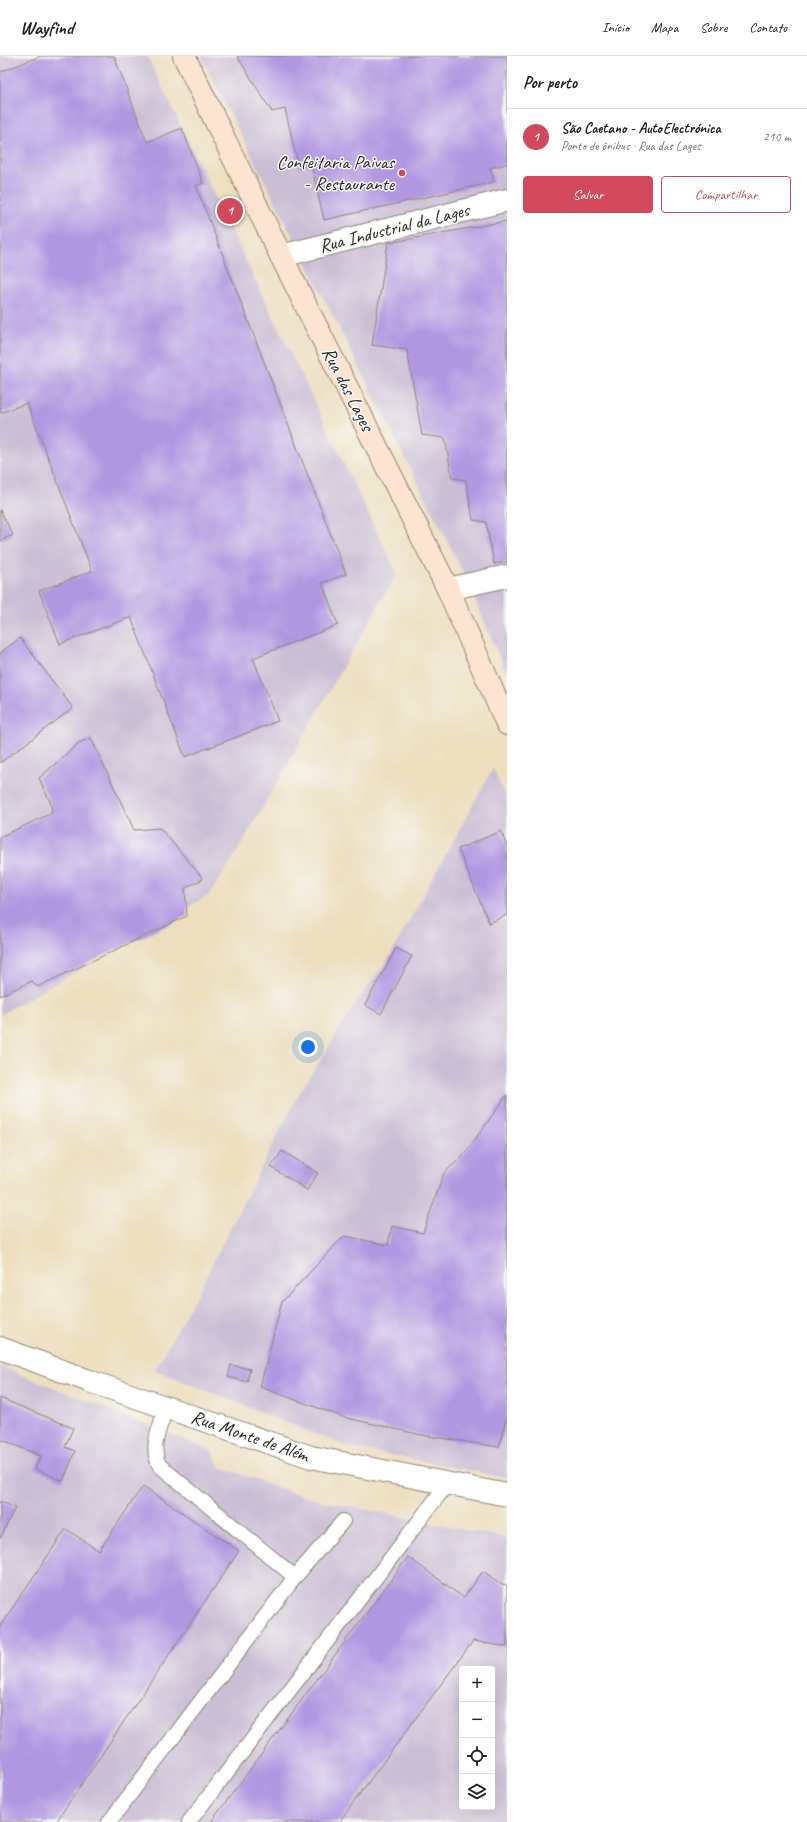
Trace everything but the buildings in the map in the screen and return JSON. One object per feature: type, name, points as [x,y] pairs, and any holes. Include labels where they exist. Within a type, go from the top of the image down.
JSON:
[{"type":"main road","name":"Rua das Lages","points":[[184,56],[281,256],[448,589],[507,724]]},
{"type":"street","name":"Rua Industrial da Lages","points":[[281,256],[507,200]]},
{"type":"street","points":[[448,589],[507,576]]},
{"type":"street","name":"Rua Monte de Além","points":[[0,1348],[166,1408],[311,1457],[507,1495]]},
{"type":"lane","points":[[166,1408],[154,1446],[155,1457],[160,1466],[295,1577]]},
{"type":"lane","points":[[189,1822],[448,1483]]},
{"type":"lane","points":[[108,1822],[295,1577],[343,1521]]},
{"type":"shaded area","points":[[0,56],[147,56],[397,573],[236,854],[209,895],[0,1015]]},
{"type":"shaded area","points":[[201,56],[507,56],[507,674],[462,570]]},
{"type":"shaded area","points":[[493,768],[507,800],[507,1478],[345,1446],[155,1370],[197,1294],[296,1099],[356,1003],[389,958]]},
{"type":"shaded area","points":[[0,1366],[212,1451],[220,1467],[312,1499],[507,1538],[507,1822],[0,1822]]},
{"type":"place","name":"Confeitaria Paivas - Restaurante","points":[[402,173]]},
{"type":"place","name":"São Caetano - AutoElectrónica","points":[[230,211]]}]
